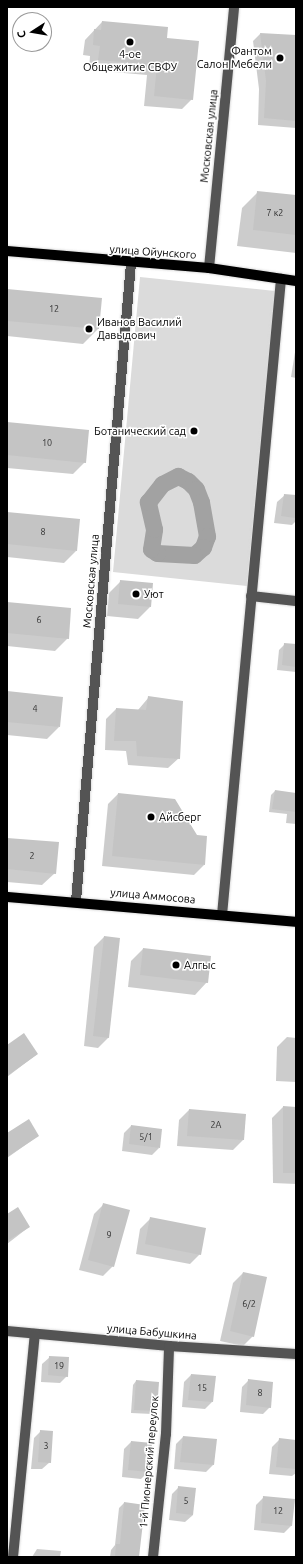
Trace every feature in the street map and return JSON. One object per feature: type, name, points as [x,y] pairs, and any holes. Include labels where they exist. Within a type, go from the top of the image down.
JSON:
[{"type":"main road","name":"улица Ойунского","points":[[7,251],[132,263],[209,268],[296,281]]},
{"type":"main road","name":"улица Аммосова","points":[[7,898],[76,902],[296,922]]},
{"type":"street","name":"Московская улица","points":[[209,268],[234,7]]},
{"type":"street","name":"Московская улица","points":[[76,902],[123,349],[132,263]]},
{"type":"street","points":[[222,915],[281,279]]},
{"type":"street","points":[[252,596],[296,601]]},
{"type":"street","name":"улица Бабушкина","points":[[7,1331],[169,1346],[296,1354]]},
{"type":"street","points":[[12,1557],[35,1334]]},
{"type":"street","name":"1-й Пионерский переулок","points":[[153,1557],[166,1434],[169,1346]]},
{"type":"shaded area","name":"Ботанический сад","points":[[140,277],[275,291],[247,586],[113,572]]},
{"type":"building","points":[[102,21],[168,27],[167,38],[199,41],[193,100],[154,96],[157,65],[98,60],[100,46],[93,45],[94,29],[101,30]]},
{"type":"building","name":"Фантом Салон Мебели","points":[[260,33],[296,35],[296,121],[264,118],[266,81]]},
{"type":"building","points":[[257,191],[296,195],[296,235],[253,230]]},
{"type":"building","points":[[7,289],[102,298],[99,329],[7,321]]},
{"type":"building","points":[[7,422],[89,430],[86,463],[7,455]]},
{"type":"building","points":[[284,494],[296,495],[296,518],[281,516]]},
{"type":"building","points":[[7,512],[80,519],[77,551],[7,544]]},
{"type":"building","name":"Уют","points":[[120,580],[153,583],[151,607],[118,604]]},
{"type":"building","points":[[7,602],[71,608],[69,639],[7,633]]},
{"type":"building","points":[[284,643],[296,644],[296,667],[282,665]]},
{"type":"building","points":[[7,691],[63,697],[60,727],[7,722]]},
{"type":"building","points":[[148,696],[183,701],[180,759],[137,756],[136,741],[114,741],[116,708],[146,710]]},
{"type":"building","points":[[275,790],[296,793],[296,812],[272,809]]},
{"type":"building","name":"Айсберг","points":[[118,793],[175,799],[197,835],[207,836],[205,865],[112,856]]},
{"type":"building","points":[[7,838],[59,842],[56,874],[7,869]]},
{"type":"building","points":[[104,936],[120,938],[109,1038],[93,1036]]},
{"type":"building","name":"Алгыс","points":[[143,948],[211,956],[208,983],[140,975]]},
{"type":"building","points":[[24,1033],[38,1054],[7,1076],[7,1045]]},
{"type":"building","points":[[283,1106],[296,1107],[296,1173],[283,1173]]},
{"type":"building","points":[[189,1109],[246,1114],[244,1140],[187,1136]]},
{"type":"building","points":[[29,1119],[39,1136],[7,1157],[7,1133]]},
{"type":"building","points":[[131,1125],[162,1129],[160,1148],[129,1144]]},
{"type":"building","points":[[103,1203],[130,1210],[114,1267],[88,1260]]},
{"type":"building","points":[[18,1207],[30,1227],[7,1241],[7,1214]]},
{"type":"building","points":[[150,1217],[206,1228],[201,1255],[145,1244]]},
{"type":"building","points":[[243,1272],[267,1277],[254,1337],[230,1331]]},
{"type":"building","points":[[49,1356],[69,1357],[68,1377],[48,1375]]},
{"type":"building","points":[[191,1374],[216,1376],[213,1402],[188,1400]]},
{"type":"building","points":[[248,1379],[273,1382],[271,1408],[246,1405]]},
{"type":"building","points":[[136,1380],[159,1382],[157,1411],[134,1410]]},
{"type":"building","points":[[40,1430],[53,1431],[51,1463],[38,1462]]},
{"type":"building","points":[[183,1436],[217,1439],[214,1465],[180,1462]]},
{"type":"building","points":[[279,1438],[296,1440],[296,1469],[276,1467]]},
{"type":"building","points":[[131,1441],[152,1443],[150,1472],[128,1470]]},
{"type":"building","points":[[178,1486],[196,1488],[193,1515],[176,1513]]},
{"type":"building","points":[[263,1496],[295,1499],[292,1526],[261,1523]]},
{"type":"building","points":[[124,1502],[145,1505],[139,1557],[115,1557],[116,1544],[120,1544]]},
{"type":"waterway","points":[[178,476],[188,481],[196,489],[201,502],[207,536],[203,547],[194,555],[157,553],[151,549],[154,529],[148,502],[162,484],[178,476]]},
{"type":"place","name":"4-ое Общежитие СВФУ","points":[[130,42]]},
{"type":"place","name":"Фантом Салон Мебели","points":[[280,58]]},
{"type":"place","name":"Иванов Василий Давыдович","points":[[89,329]]},
{"type":"place","name":"Ботанический сад","points":[[194,431]]},
{"type":"place","name":"Уют","points":[[136,594]]},
{"type":"place","name":"Айсберг","points":[[151,817]]},
{"type":"place","name":"Алгыс","points":[[176,965]]}]
